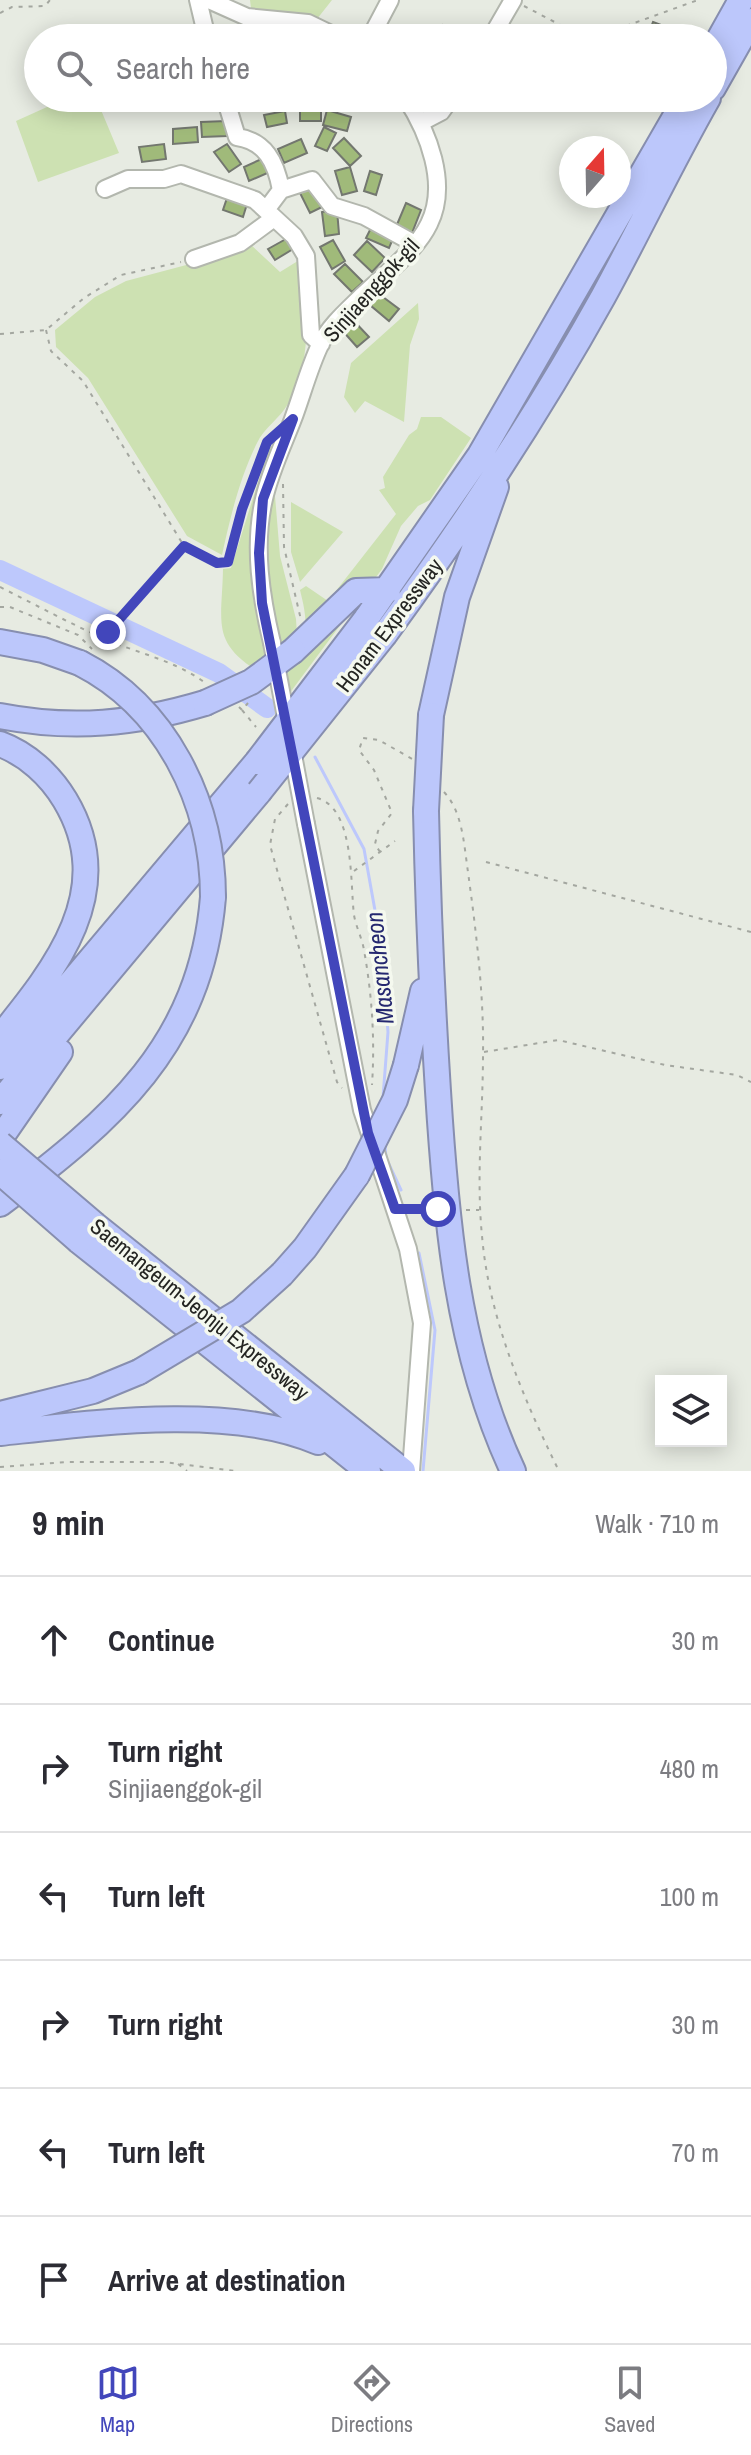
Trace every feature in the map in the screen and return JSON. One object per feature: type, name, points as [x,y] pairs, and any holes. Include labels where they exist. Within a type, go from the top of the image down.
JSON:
[{"type":"highway","points":[[727,25],[741,0]]},
{"type":"highway","points":[[727,63],[751,21]]},
{"type":"highway","name":"Honam Expressway","points":[[0,1067],[151,886],[376,626],[388,590],[480,455],[678,112]]},
{"type":"highway","name":"Honam Expressway","points":[[0,1102],[259,792],[376,626],[504,460],[603,297],[701,112]]},
{"type":"highway","points":[[504,460],[486,521],[457,597],[431,715],[426,811],[428,937],[443,1179],[452,1254],[483,1393],[513,1471]]},
{"type":"highway","points":[[0,716],[73,726],[121,724],[205,693],[251,682],[282,647],[356,591],[388,590]]},
{"type":"highway","points":[[0,642],[88,657],[135,699],[172,747],[193,793],[201,820],[213,897],[207,948],[199,974],[175,1032],[161,1056],[112,1113],[63,1157],[0,1204]]},
{"type":"highway","points":[[0,744],[32,762],[48,777],[70,808],[83,842],[85,887],[80,912],[43,984]]},
{"type":"highway","points":[[0,1037],[43,984],[151,886]]},
{"type":"highway","points":[[0,1142],[142,931]]},
{"type":"highway","points":[[0,1414],[93,1391],[139,1372],[241,1311],[282,1274],[305,1248],[357,1175],[395,1100],[422,1001],[428,937]]},
{"type":"highway","name":"Saemangeum-Jeonju Expressway","points":[[0,1142],[87,1233]]},
{"type":"highway","name":"Saemangeum-Jeonju Expressway","points":[[0,1172],[87,1233],[348,1441],[403,1471]]},
{"type":"highway","points":[[0,1433],[81,1424],[210,1422],[294,1431],[348,1441]]},
{"type":"highway","name":"Saemangeum-Jeonju Expressway","points":[[348,1441],[368,1471]]},
{"type":"street","points":[[198,0],[204,24]]},
{"type":"street","points":[[209,0],[247,17],[310,24]]},
{"type":"street","points":[[377,24],[390,0]]},
{"type":"street","points":[[502,24],[518,3]]},
{"type":"street","points":[[194,259],[240,243],[270,214],[281,190],[267,151],[254,139],[237,137],[229,112]]},
{"type":"street","name":"Sinjiaenggok-gil","points":[[411,1471],[422,1323],[408,1249],[362,1110],[306,824],[282,647],[262,603],[260,566],[263,499],[321,344],[337,321],[415,244],[429,224],[435,202],[436,177],[427,136],[414,112]]},
{"type":"street","points":[[420,123],[441,112]]},
{"type":"street","points":[[105,189],[128,179],[164,179],[181,174],[255,200],[294,236],[306,256],[311,335],[321,344]]},
{"type":"street","points":[[281,190],[312,180],[332,206],[364,216],[415,244]]},
{"type":"path","points":[[0,13],[12,7],[45,6],[50,0]]},
{"type":"path","points":[[631,24],[698,0]]},
{"type":"path","points":[[518,3],[558,24]]},
{"type":"path","points":[[0,334],[46,330],[84,298],[121,275],[194,259]]},
{"type":"path","points":[[46,330],[51,351],[83,381],[184,546],[217,563],[228,562],[242,509],[267,442],[293,419]]},
{"type":"path","points":[[283,476],[284,547],[301,625]]},
{"type":"path","points":[[103,638],[184,546]]},
{"type":"path","points":[[0,587],[103,638],[150,658],[181,665],[205,693]]},
{"type":"path","points":[[0,607],[10,607],[78,635],[88,657]]},
{"type":"path","points":[[230,701],[256,727]]},
{"type":"path","points":[[242,710],[248,703]]},
{"type":"path","points":[[380,852],[375,844],[378,831],[392,813],[374,770],[359,750],[363,738],[379,740],[416,761]]},
{"type":"path","points":[[442,789],[451,799],[461,828],[476,944],[483,1052],[478,1167],[482,1238],[498,1319],[529,1410],[559,1471]]},
{"type":"path","points":[[352,872],[395,841]]},
{"type":"path","points":[[486,862],[751,932]]},
{"type":"path","points":[[483,1052],[558,1040],[650,1062],[737,1075],[751,1082]]},
{"type":"path","points":[[395,1209],[438,1209]]},
{"type":"path","points":[[459,1210],[481,1210]]},
{"type":"path","points":[[0,1467],[68,1462],[177,1464],[235,1471]]},
{"type":"path","points":[[177,1464],[187,1471]]},
{"type":"green space","points":[[250,0],[332,0],[317,19],[251,8]]},
{"type":"green space","points":[[36,112],[102,112],[119,153],[38,182],[16,121]]},
{"type":"green space","points":[[250,244],[280,272],[301,259],[307,314],[305,352],[302,370],[288,404],[260,438],[245,470],[222,555],[187,536],[88,378],[56,347],[55,330],[95,297],[126,281],[224,255]]},
{"type":"green space","points":[[418,303],[419,319],[410,345],[404,422],[365,401],[355,413],[344,397],[351,363]]},
{"type":"green space","points":[[421,417],[441,417],[471,438],[430,500],[418,506],[401,526],[382,569],[289,694],[285,670],[302,641],[305,624],[300,590],[306,586],[328,601],[396,514],[379,490],[385,488],[383,477],[409,435],[417,429]]},
{"type":"green space","points":[[275,446],[256,510],[250,549],[253,595],[268,672],[264,675],[247,664],[227,642],[221,619],[223,569],[231,568],[269,447]]},
{"type":"green space","points":[[275,496],[280,556],[296,619],[297,635],[285,653],[280,645],[266,570],[265,531]]},
{"type":"green space","points":[[291,502],[343,532],[300,582],[291,552]]},
{"type":"building","points":[[285,112],[287,123],[267,127],[264,115]]},
{"type":"building","points":[[300,112],[321,112],[321,121],[300,121]]},
{"type":"building","points":[[326,112],[351,117],[347,131],[323,125]]},
{"type":"building","points":[[226,121],[227,136],[202,137],[201,122]]},
{"type":"building","points":[[197,127],[198,142],[173,144],[173,129]]},
{"type":"building","points":[[324,127],[336,133],[327,151],[315,146]]},
{"type":"building","points":[[344,138],[361,156],[350,166],[333,148]]},
{"type":"building","points":[[301,139],[307,153],[284,163],[278,149]]},
{"type":"building","points":[[164,144],[166,159],[142,162],[139,147]]},
{"type":"building","points":[[227,144],[241,164],[229,172],[214,152]]},
{"type":"building","points":[[266,157],[272,171],[249,181],[244,167]]},
{"type":"building","points":[[350,167],[357,191],[342,195],[335,171]]},
{"type":"building","points":[[370,171],[382,175],[376,195],[364,191]]},
{"type":"building","points":[[312,184],[324,206],[310,213],[299,191]]},
{"type":"building","points":[[227,198],[247,204],[243,217],[223,210]]},
{"type":"building","points":[[406,203],[421,210],[412,233],[396,227]]},
{"type":"building","points":[[337,210],[339,234],[325,236],[322,212]]},
{"type":"building","points":[[373,224],[395,234],[389,248],[366,238]]},
{"type":"building","points":[[286,239],[293,249],[275,260],[268,249]]},
{"type":"building","points":[[333,240],[345,261],[332,269],[320,247]]},
{"type":"building","points":[[367,241],[385,258],[372,272],[354,255]]},
{"type":"building","points":[[345,264],[363,282],[352,292],[334,274]]},
{"type":"building","points":[[379,294],[399,309],[389,321],[370,305]]},
{"type":"building","points":[[352,319],[369,337],[357,347],[341,329]]},
{"type":"waterway","name":"Masancheon","points":[[0,570],[219,673],[267,708]]},
{"type":"waterway","name":"Masancheon","points":[[315,757],[364,849],[381,944],[388,1032],[383,1097]]},
{"type":"waterway","name":"Masancheon","points":[[385,1145],[386,1158],[401,1190]]},
{"type":"waterway","name":"Masancheon","points":[[419,1253],[435,1330],[423,1471]]},
{"type":"route","points":[[108,632],[184,546],[217,563],[228,562],[242,509],[267,442],[293,419],[263,499],[259,553],[262,603],[368,1133],[395,1209],[438,1209]]}]
